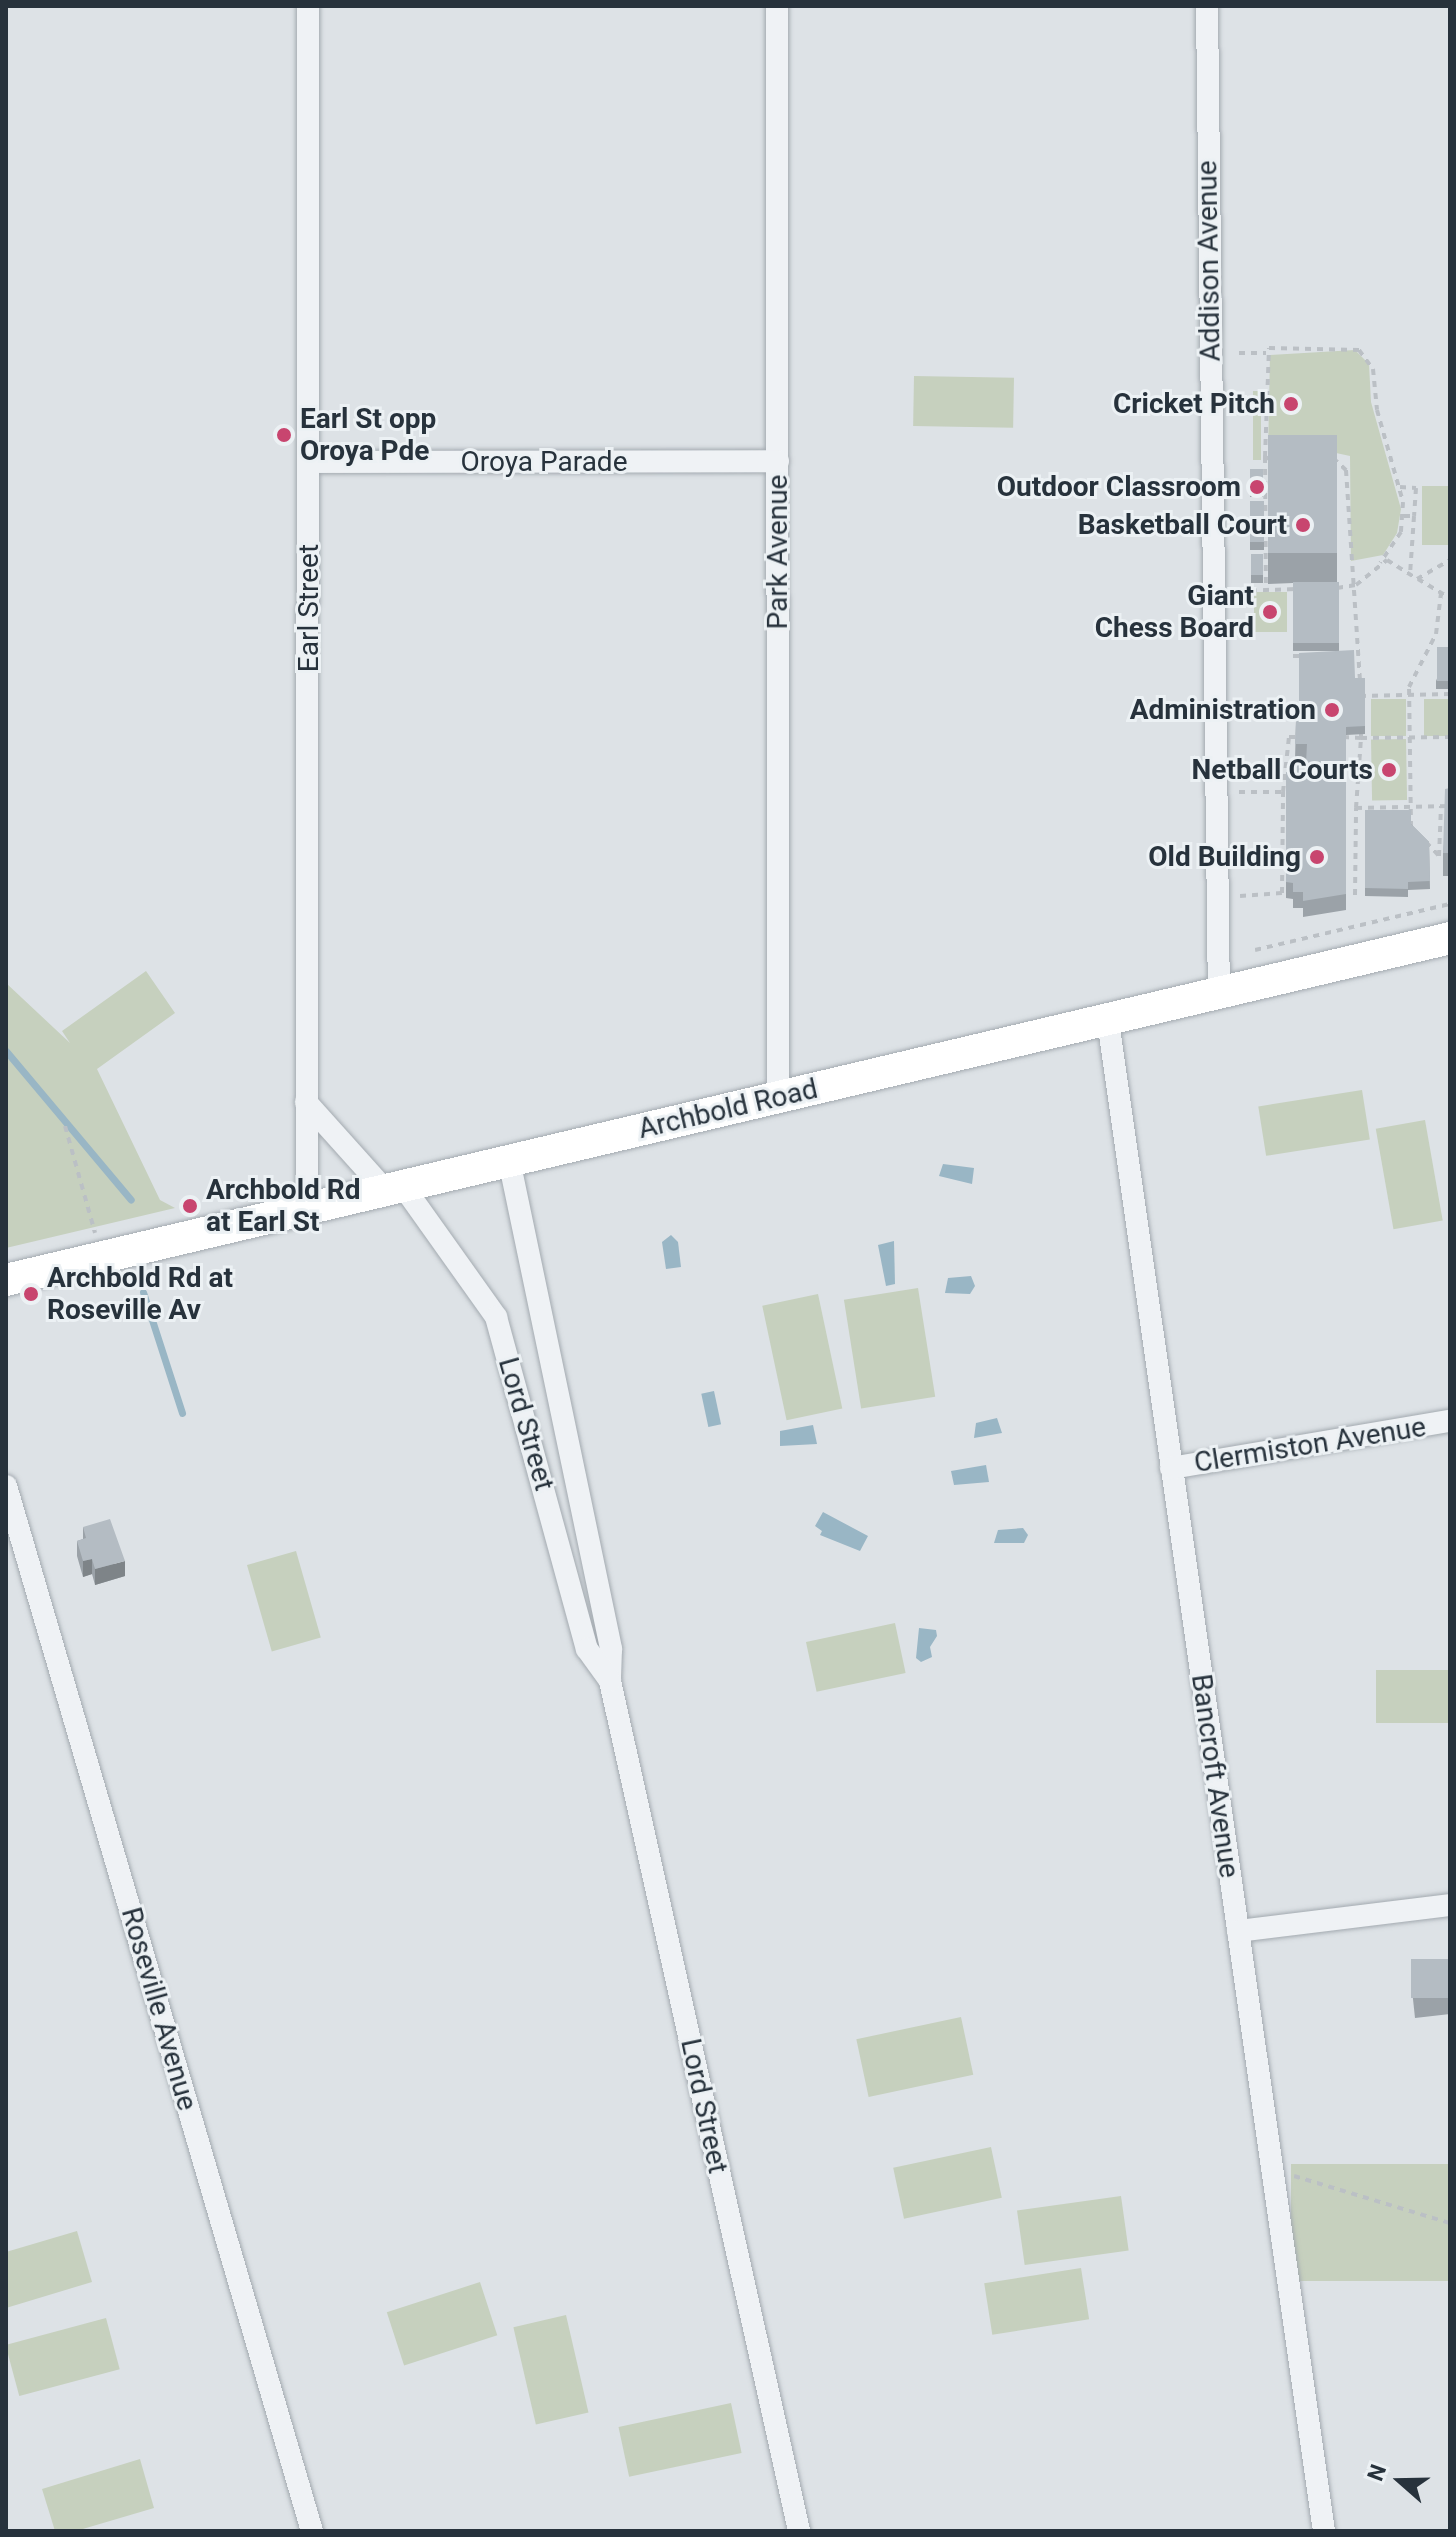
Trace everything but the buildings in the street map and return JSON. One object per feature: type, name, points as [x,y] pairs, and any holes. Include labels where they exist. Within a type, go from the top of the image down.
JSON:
[{"type":"main road","name":"Archbold Road","points":[[6,1280],[1219,996],[1450,938]]},
{"type":"street","name":"Earl Street","points":[[307,1209],[308,6]]},
{"type":"street","name":"Park Avenue","points":[[777,6],[778,1098]]},
{"type":"street","name":"Addison Avenue","points":[[1207,6],[1219,996]]},
{"type":"street","name":"Oroya Parade","points":[[310,462],[778,461]]},
{"type":"street","name":"Bancroft Avenue","points":[[1108,1021],[1269,2169],[1324,2531]]},
{"type":"street","name":"Lord Street","points":[[306,1102],[394,1188],[496,1317],[587,1649],[610,1681]]},
{"type":"street","name":"Lord Street","points":[[509,1160],[611,1649],[610,1681],[799,2531]]},
{"type":"street","name":"Clermiston Avenue","points":[[1171,1468],[1450,1421]]},
{"type":"street","name":"Roseville Avenue","points":[[6,1486],[312,2531]]},
{"type":"street","points":[[1238,1931],[1450,1905]]},
{"type":"path","points":[[1239,353],[1266,353],[1275,346],[1354,346],[1367,357],[1400,487],[1401,532],[1380,563],[1352,586],[1331,588]]},
{"type":"path","points":[[1266,353],[1266,590]]},
{"type":"path","points":[[1265,457],[1281,459]]},
{"type":"path","points":[[1323,458],[1340,460],[1346,470],[1361,710]]},
{"type":"path","points":[[1400,487],[1416,488],[1410,574]]},
{"type":"path","points":[[1403,516],[1414,516]]},
{"type":"path","points":[[1417,579],[1450,560]]},
{"type":"path","points":[[1380,563],[1392,561],[1450,598]]},
{"type":"path","points":[[1239,591],[1305,588]]},
{"type":"path","points":[[1441,593],[1436,634],[1414,672],[1409,695],[1411,826],[1439,856],[1441,806]]},
{"type":"path","points":[[1293,656],[1319,656]]},
{"type":"path","points":[[1346,656],[1359,656]]},
{"type":"path","points":[[1360,696],[1450,694]]},
{"type":"path","points":[[1355,895],[1361,724]]},
{"type":"path","points":[[1240,896],[1282,893],[1283,792],[1289,737],[1303,737]]},
{"type":"path","points":[[1332,737],[1450,737]]},
{"type":"path","points":[[1239,792],[1283,792]]},
{"type":"path","points":[[1356,808],[1450,806]]},
{"type":"path","points":[[1255,950],[1450,904]]},
{"type":"path","points":[[65,1126],[99,1259]]},
{"type":"path","points":[[1269,2169],[1450,2223]]},
{"type":"green space","points":[[1355,350],[1369,364],[1371,402],[1401,509],[1397,533],[1383,555],[1351,561],[1350,456],[1313,448],[1268,453],[1270,355]]},
{"type":"green space","points":[[914,376],[1014,378],[1013,428],[913,426]]},
{"type":"green space","points":[[1253,391],[1261,391],[1261,460],[1253,460]]},
{"type":"green space","points":[[1422,486],[1450,486],[1450,545],[1422,545]]},
{"type":"green space","name":"Giant Chess Board","points":[[1254,592],[1287,592],[1287,632],[1254,632]]},
{"type":"green space","points":[[1371,699],[1406,699],[1406,736],[1371,736]]},
{"type":"green space","points":[[1424,699],[1450,699],[1450,736],[1424,736]]},
{"type":"green space","name":"Netball Courts","points":[[1406,739],[1407,800],[1372,801],[1371,740]]},
{"type":"green space","points":[[146,971],[175,1013],[97,1069],[160,1200],[175,1208],[6,1248],[6,983],[70,1043],[62,1031]]},
{"type":"green space","points":[[1362,1090],[1370,1139],[1266,1156],[1258,1106]]},
{"type":"green space","points":[[1425,1120],[1443,1220],[1393,1229],[1376,1129]]},
{"type":"green space","points":[[918,1288],[935,1397],[861,1408],[844,1300]]},
{"type":"green space","points":[[818,1294],[842,1408],[787,1420],[762,1306]]},
{"type":"green space","points":[[296,1551],[321,1638],[272,1652],[247,1565]]},
{"type":"green space","points":[[895,1623],[906,1673],[817,1692],[806,1642]]},
{"type":"green space","points":[[1376,1670],[1450,1670],[1450,1723],[1376,1723]]},
{"type":"green space","points":[[961,2017],[973,2075],[869,2097],[856,2039]]},
{"type":"green space","points":[[991,2147],[1002,2198],[904,2219],[893,2168]]},
{"type":"green space","points":[[1291,2164],[1450,2164],[1450,2281],[1291,2281]]},
{"type":"green space","points":[[1121,2196],[1129,2250],[1025,2265],[1017,2211]]},
{"type":"green space","points":[[77,2231],[92,2282],[6,2308],[6,2252]]},
{"type":"green space","points":[[1081,2268],[1089,2319],[992,2335],[984,2283]]},
{"type":"green space","points":[[480,2282],[497,2335],[404,2366],[387,2312]]},
{"type":"green space","points":[[566,2315],[588,2412],[536,2425],[513,2327]]},
{"type":"green space","points":[[106,2318],[120,2369],[19,2396],[6,2345]]},
{"type":"green space","points":[[731,2403],[742,2453],[629,2477],[619,2427]]},
{"type":"green space","points":[[140,2459],[154,2508],[76,2531],[55,2531],[42,2489]]},
{"type":"water","points":[[943,1164],[974,1168],[972,1184],[939,1176]]},
{"type":"water","points":[[671,1235],[678,1242],[681,1267],[666,1269],[662,1242]]},
{"type":"water","points":[[894,1241],[895,1284],[886,1286],[878,1245]]},
{"type":"water","points":[[971,1276],[975,1286],[970,1294],[945,1293],[948,1278]]},
{"type":"water","points":[[714,1391],[721,1424],[708,1427],[701,1394]]},
{"type":"water","points":[[997,1418],[1002,1433],[974,1438],[976,1423]]},
{"type":"water","points":[[813,1425],[817,1444],[780,1446],[780,1431]]},
{"type":"water","points":[[986,1465],[989,1482],[954,1485],[951,1471]]},
{"type":"water","points":[[823,1512],[868,1536],[860,1551],[820,1535],[822,1531],[815,1526]]},
{"type":"water","points":[[1023,1528],[1028,1535],[1024,1543],[994,1543],[998,1530]]},
{"type":"water","points":[[919,1628],[936,1630],[937,1636],[930,1647],[932,1657],[921,1662],[916,1658]]},
{"type":"waterway","points":[[6,1051],[131,1200]]},
{"type":"waterway","points":[[143,1292],[182,1413]]},
{"type":"place","name":"Cricket Pitch","points":[[1291,404]]},
{"type":"place","name":"Earl St opp Oroya Pde","points":[[284,435]]},
{"type":"place","name":"Outdoor Classroom","points":[[1257,487]]},
{"type":"place","name":"Basketball Court","points":[[1303,525]]},
{"type":"place","name":"Giant Chess Board","points":[[1270,612]]},
{"type":"place","name":"Administration","points":[[1332,710]]},
{"type":"place","name":"Netball Courts","points":[[1389,770]]},
{"type":"place","name":"Old Building","points":[[1317,857]]},
{"type":"place","name":"Archbold Rd at Earl St","points":[[190,1206]]},
{"type":"place","name":"Archbold Rd at Roseville Av","points":[[31,1294]]}]
